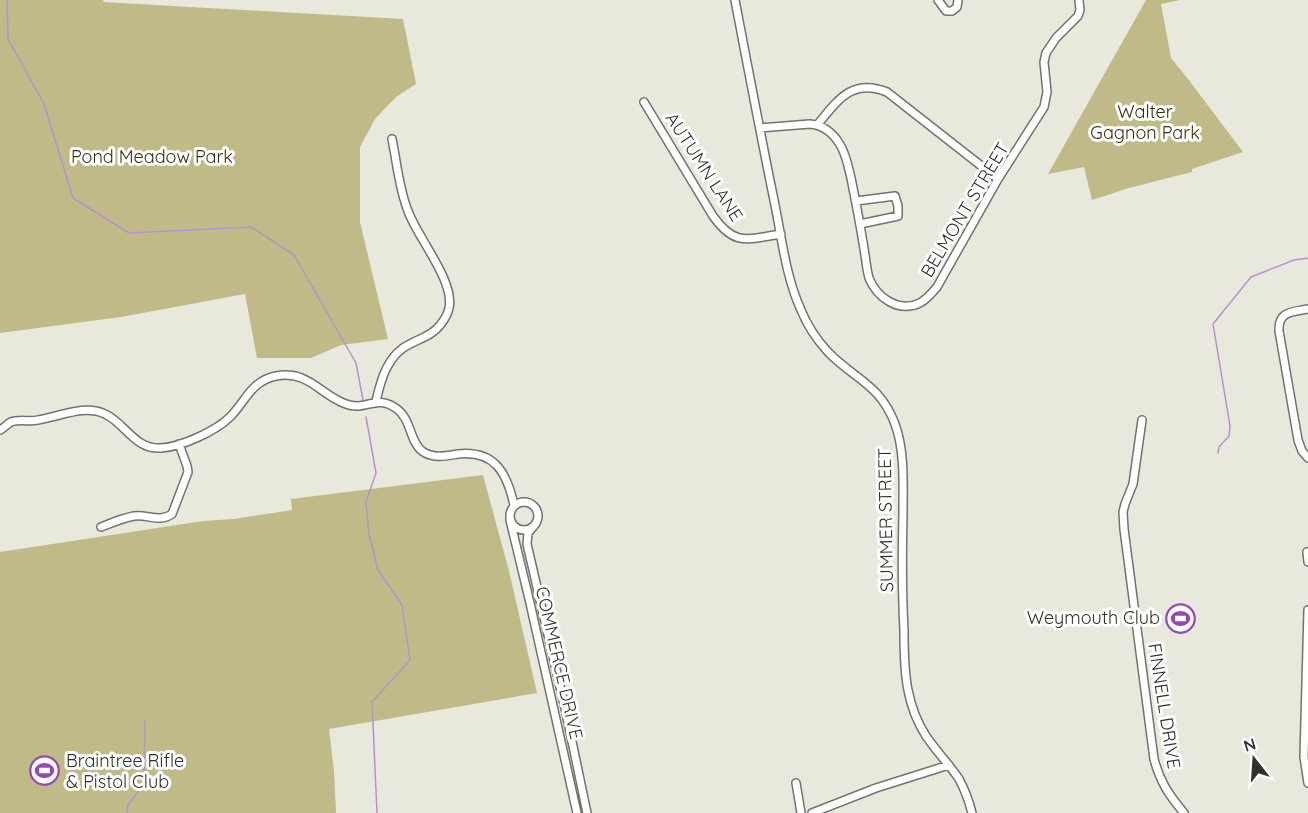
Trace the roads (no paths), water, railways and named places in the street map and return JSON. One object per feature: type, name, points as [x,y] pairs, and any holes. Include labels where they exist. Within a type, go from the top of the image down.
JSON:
[{"type":"street","name":"SUMMER STREET","points":[[735,0],[795,295],[808,325],[829,353],[873,389],[895,424],[901,449],[902,578],[905,668],[908,690],[917,722],[964,789],[972,813]]},
{"type":"street","points":[[938,0],[946,11],[952,11],[957,7],[958,0]]},
{"type":"street","name":"BELMONT STREET","points":[[818,124],[835,137],[844,151],[856,201],[869,276],[875,289],[884,299],[902,306],[921,303],[937,287],[998,179],[1044,107],[1047,92],[1044,62],[1046,52],[1056,38],[1078,16],[1079,0]]},
{"type":"street","points":[[760,128],[818,124],[845,95],[866,87],[876,88],[887,92],[998,179]]},
{"type":"street","name":"AUTUMN LANE","points":[[644,102],[713,216],[726,232],[737,238],[745,239],[781,234]]},
{"type":"street","points":[[376,401],[386,369],[396,354],[405,346],[436,330],[449,308],[449,296],[444,278],[407,211],[392,139]]},
{"type":"street","points":[[856,201],[895,196],[898,206],[898,216],[860,224]]},
{"type":"street","points":[[1308,309],[1285,315],[1278,323],[1298,440],[1302,451],[1308,458]]},
{"type":"street","points":[[0,430],[16,421],[36,421],[89,410],[110,416],[135,439],[148,447],[163,448],[201,436],[221,425],[233,414],[255,386],[277,376],[290,375],[316,385],[350,406],[362,406],[376,401],[387,403],[405,417],[419,447],[426,453],[443,456],[472,454],[494,462],[505,475],[514,505]]},
{"type":"street","name":"FINNELL DRIVE","points":[[1142,420],[1133,484],[1123,512],[1124,529],[1154,759],[1163,785],[1184,813]]},
{"type":"street","points":[[101,527],[132,517],[161,519],[172,513],[188,472],[179,444]]},
{"type":"street","points":[[523,501],[532,504],[538,512],[534,526],[530,529],[516,528],[510,520],[510,512],[514,505],[523,501]]},
{"type":"street","name":"COMMERCE DRIVE","points":[[510,520],[577,813]]},
{"type":"street","name":"COMMERCE DRIVE","points":[[534,526],[528,533],[527,544],[587,813]]},
{"type":"street","points":[[1306,552],[1308,562]]},
{"type":"street","points":[[1308,610],[1304,757],[1308,783]]},
{"type":"street","points":[[812,813],[876,788],[949,765]]},
{"type":"street","points":[[796,783],[801,813]]},
{"type":"waterway","points":[[7,0],[8,39],[44,104],[73,198],[129,233],[251,227],[294,255],[356,363],[363,400]]},
{"type":"waterway","points":[[1218,453],[1219,447],[1229,436],[1230,426],[1213,324],[1251,277],[1294,260],[1308,258]]},
{"type":"waterway","points":[[366,417],[376,473],[366,502],[369,534],[378,570],[402,605],[410,660],[372,702],[377,813]]},
{"type":"waterway","points":[[127,813],[128,805],[144,783],[145,721]]},
{"type":"place","name":"Weymouth Club","points":[[1181,618]]},
{"type":"place","name":"Braintree Rifle & Pistol Club","points":[[45,771]]},
{"type":"park label","name":"Walter Gagnon Park","points":[[1145,122]]},
{"type":"park label","name":"Pond Meadow Park","points":[[152,157]]}]
